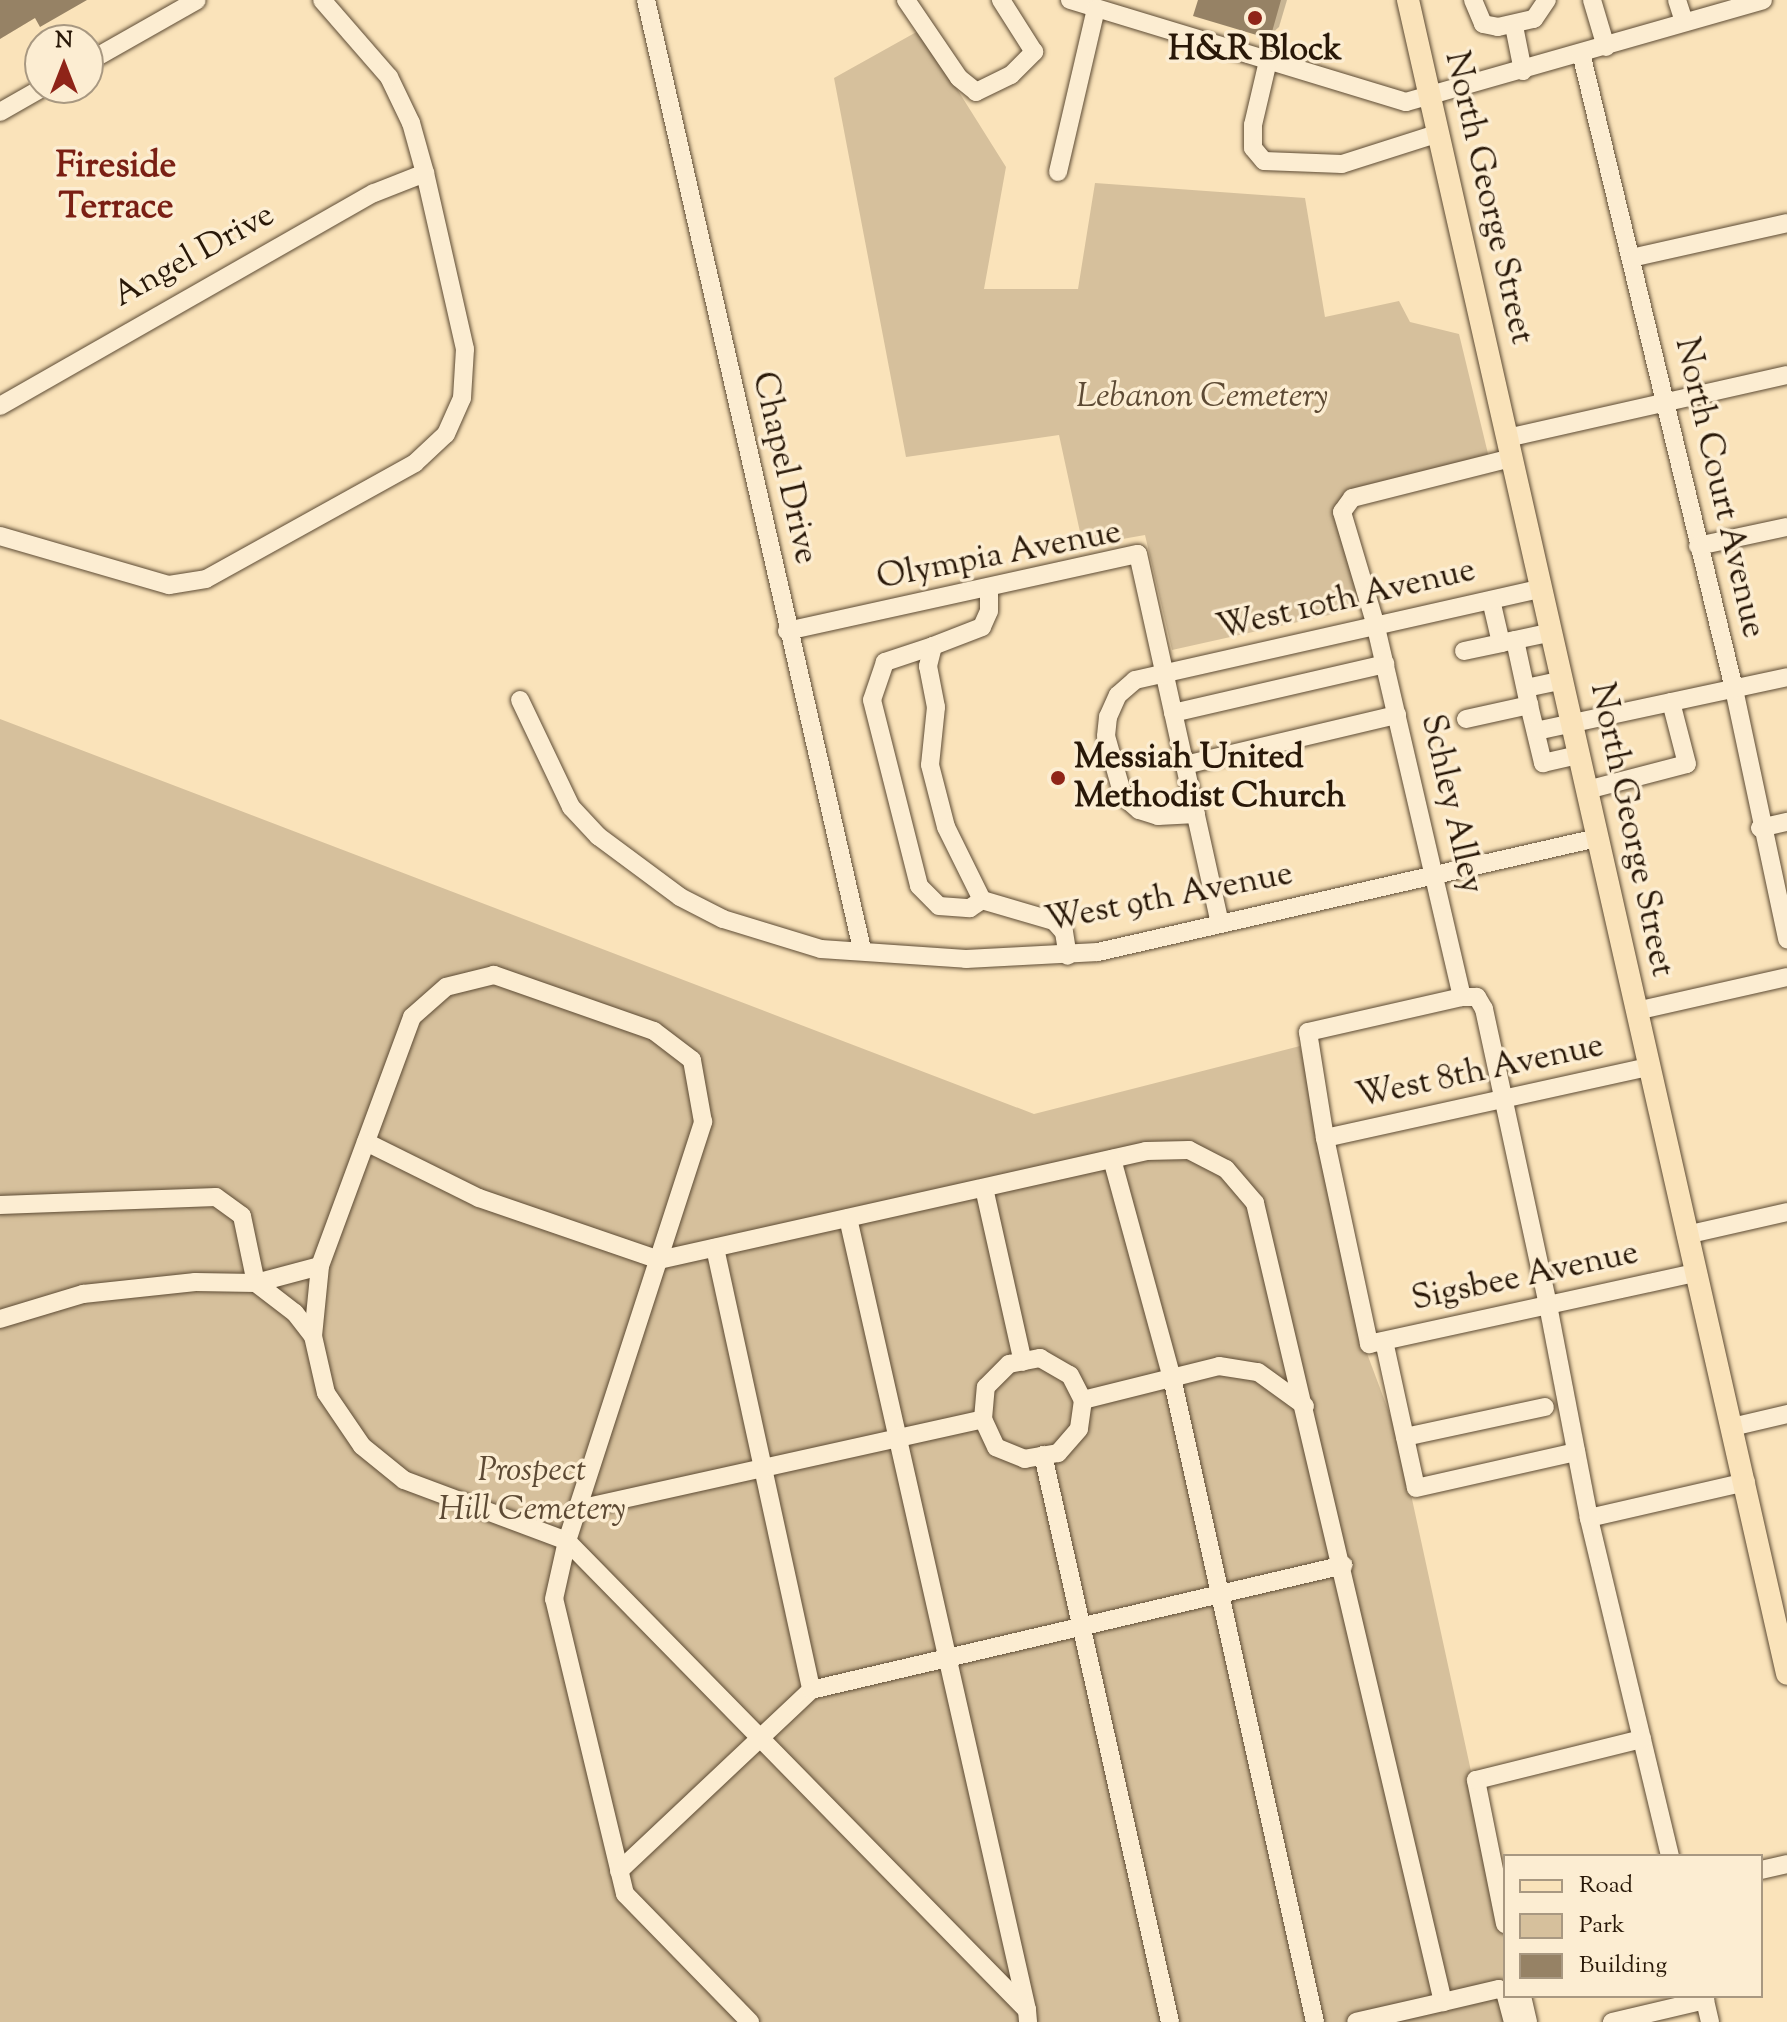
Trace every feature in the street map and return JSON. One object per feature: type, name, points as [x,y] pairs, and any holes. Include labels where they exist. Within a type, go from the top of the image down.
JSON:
[{"type":"main road","name":"North George Street","points":[[1408,0],[1573,722],[1686,1235],[1782,1633],[1787,1674]]},
{"type":"street","points":[[104,53],[197,0]]},
{"type":"street","points":[[0,536],[169,585],[206,579],[415,463],[446,434],[462,398],[465,349],[411,123],[389,77],[322,0]]},
{"type":"street","name":"Chapel Drive","points":[[646,0],[787,631],[862,949]]},
{"type":"street","points":[[906,0],[959,78],[976,92],[1011,75],[1034,52],[1001,0]]},
{"type":"street","points":[[1070,0],[1406,102],[1432,99],[1763,0]]},
{"type":"street","points":[[1473,0],[1483,24],[1514,26],[1534,19],[1561,0]]},
{"type":"street","points":[[1534,19],[1547,0]]},
{"type":"street","points":[[1592,0],[1606,47]]},
{"type":"street","points":[[1677,0],[1684,22]]},
{"type":"street","points":[[1058,172],[1096,9]]},
{"type":"street","points":[[1514,26],[1523,71]]},
{"type":"street","name":"North Court Avenue","points":[[1581,53],[1734,689],[1760,828],[1787,939]]},
{"type":"street","points":[[1268,61],[1253,125],[1253,148],[1264,161],[1342,164],[1439,133]]},
{"type":"street","points":[[0,112],[24,98]]},
{"type":"street","name":"Angel Drive","points":[[0,406],[374,193],[425,173]]},
{"type":"street","points":[[1631,258],[1787,223]]},
{"type":"street","points":[[1509,448],[1666,403],[1787,375]]},
{"type":"street","name":"Schley Alley","points":[[1462,997],[1376,626],[1342,512],[1352,498],[1509,448]]},
{"type":"street","points":[[1698,546],[1787,527]]},
{"type":"street","name":"Olympia Avenue","points":[[787,631],[1138,554],[1220,924]]},
{"type":"street","points":[[982,900],[970,908],[939,906],[919,886],[872,700],[873,685],[885,662],[982,627],[989,611],[989,587]]},
{"type":"street","name":"West 10th Avenue","points":[[1196,814],[1158,816],[1139,810],[1123,796],[1106,736],[1118,695],[1135,680],[1542,588]]},
{"type":"street","points":[[1491,600],[1528,696],[1543,763],[1579,755]]},
{"type":"street","points":[[1464,651],[1552,632]]},
{"type":"street","points":[[933,646],[928,666],[936,707],[930,765],[946,827],[982,900],[1054,921],[1064,932],[1068,956]]},
{"type":"street","points":[[1173,713],[1385,664]]},
{"type":"street","points":[[1536,731],[1787,677]]},
{"type":"street","points":[[1466,719],[1563,680]]},
{"type":"street","name":"West 9th Avenue","points":[[520,700],[571,807],[598,836],[680,897],[764,935],[821,949],[862,949],[966,959],[1068,956],[1597,838]]},
{"type":"street","points":[[1587,790],[1687,764],[1671,702]]},
{"type":"street","points":[[1185,765],[1397,715]]},
{"type":"street","points":[[1760,828],[1787,822]]},
{"type":"street","points":[[750,2022],[625,1894],[554,1599],[567,1541],[703,1122],[692,1060],[654,1031],[494,975],[446,987],[412,1017],[320,1266],[313,1336],[326,1393],[362,1446],[404,1480],[567,1541],[1028,2016]]},
{"type":"street","points":[[1636,1011],[1787,977]]},
{"type":"street","points":[[1576,1452],[1416,1488],[1325,1138],[1308,1032],[1462,997],[1477,997],[1484,1009],[1548,1305],[1589,1518],[1670,1854]]},
{"type":"street","name":"West 8th Avenue","points":[[1325,1138],[1648,1067]]},
{"type":"street","points":[[366,1142],[479,1198],[659,1260],[1112,1159],[1189,1150],[1226,1169],[1255,1203],[1344,1565],[1443,2002]]},
{"type":"street","points":[[1112,1159],[1172,1378],[1315,2022]]},
{"type":"street","points":[[984,1188],[1023,1362]]},
{"type":"street","points":[[0,1205],[216,1197],[242,1216],[256,1283],[295,1313],[313,1336]]},
{"type":"street","points":[[1686,1235],[1787,1212]]},
{"type":"street","points":[[848,1218],[1028,2016]]},
{"type":"street","points":[[715,1248],[811,1690]]},
{"type":"street","points":[[0,1319],[83,1294],[195,1282],[256,1283],[320,1266]]},
{"type":"street","name":"Sigsbee Avenue","points":[[1377,1342],[1695,1273]]},
{"type":"street","points":[[1040,1358],[1070,1375],[1083,1400],[1079,1429],[1058,1453],[1025,1459],[996,1447],[983,1419],[986,1387],[1009,1364],[1023,1362],[1040,1358]]},
{"type":"street","points":[[1083,1400],[1219,1366],[1258,1372],[1305,1406]]},
{"type":"street","points":[[1405,1437],[1545,1407]]},
{"type":"street","points":[[1732,1427],[1787,1414]]},
{"type":"street","points":[[578,1509],[983,1419]]},
{"type":"street","points":[[1043,1455],[1170,2022]]},
{"type":"street","points":[[1589,1518],[1746,1482]]},
{"type":"street","points":[[619,1871],[811,1690],[1344,1565]]},
{"type":"street","points":[[1503,1914],[1476,1780],[1642,1739]]},
{"type":"street","points":[[1763,1870],[1787,1864]]},
{"type":"street","points":[[1356,2022],[1499,1989],[1503,1992]]},
{"type":"street","points":[[1507,1998],[1513,2022]]},
{"type":"street","points":[[1522,1998],[1528,2022]]},
{"type":"street","points":[[1612,2022],[1704,1998],[1710,2022]]},
{"type":"green space","name":"Lebanon Cemetery","points":[[920,30],[1006,167],[984,289],[1078,289],[1095,183],[1305,198],[1325,317],[1399,301],[1410,322],[1459,334],[1490,462],[1341,498],[1370,606],[1172,650],[1145,535],[1083,546],[1059,435],[906,457],[834,78]]},
{"type":"green space","name":"Prospect Hill Cemetery","points":[[0,719],[1034,1114],[1300,1046],[1362,1340],[1399,1439],[1503,1919],[1503,1998],[1507,1998],[1525,2022],[0,2022]]},
{"type":"building","points":[[0,0],[87,0],[45,24],[38,24],[35,18],[0,39]]},
{"type":"building","points":[[1198,0],[1281,0],[1270,39],[1193,16]]},
{"type":"place","name":"H&R Block","points":[[1255,18]]},
{"type":"place","name":"Messiah United Methodist Church","points":[[1058,778]]},
{"type":"district","name":"Fireside Terrace","points":[[116,188]]}]
